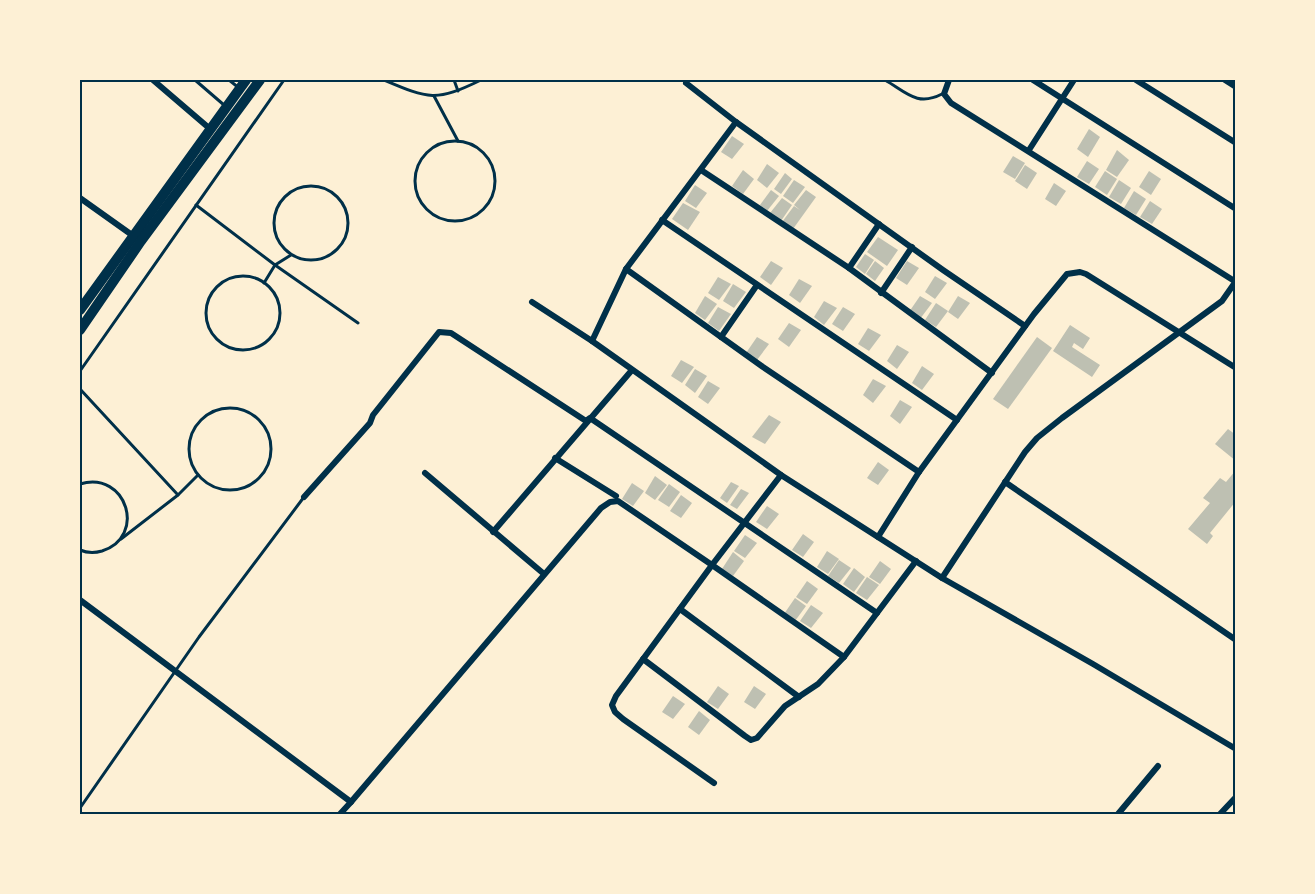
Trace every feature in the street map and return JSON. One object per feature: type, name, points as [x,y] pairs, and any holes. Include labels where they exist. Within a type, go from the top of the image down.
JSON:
[{"type":"highway","points":[[80,309],[225,106],[244,88],[260,80]]},
{"type":"highway","points":[[80,330],[234,113],[244,88]]},
{"type":"street","points":[[153,80],[209,128]]},
{"type":"street","points":[[942,578],[1037,438],[1222,301],[1235,281],[951,103],[944,93],[948,80]]},
{"type":"street","points":[[1033,80],[1236,209]]},
{"type":"street","points":[[1029,150],[1074,80]]},
{"type":"street","points":[[1136,80],[1236,143]]},
{"type":"street","points":[[1225,80],[1236,87]]},
{"type":"street","points":[[686,83],[736,122],[1025,326]]},
{"type":"street","points":[[592,341],[626,269],[736,122]]},
{"type":"street","points":[[701,170],[849,268],[992,373]]},
{"type":"street","points":[[80,198],[132,235]]},
{"type":"street","points":[[662,220],[957,420]]},
{"type":"street","points":[[849,268],[879,224]]},
{"type":"street","points":[[881,293],[912,247]]},
{"type":"street","points":[[626,269],[919,472]]},
{"type":"street","points":[[878,537],[919,472],[1025,326],[1067,274],[1080,272],[1236,368]]},
{"type":"street","points":[[721,337],[757,285]]},
{"type":"street","points":[[532,302],[592,341],[781,475],[942,578],[1236,749]]},
{"type":"street","points":[[304,497],[370,423],[373,415],[439,333],[451,333],[586,421],[590,418]]},
{"type":"street","points":[[493,532],[632,370]]},
{"type":"street","points":[[590,418],[877,613]]},
{"type":"street","points":[[555,458],[616,496]]},
{"type":"street","points":[[425,473],[544,574]]},
{"type":"street","points":[[714,783],[623,719],[615,712],[612,705],[616,696],[712,565],[781,475]]},
{"type":"street","points":[[1005,482],[1236,640]]},
{"type":"street","points":[[340,814],[601,508],[610,502],[618,501],[844,657]]},
{"type":"street","points":[[1236,524],[1236,531]]},
{"type":"street","points":[[643,659],[751,740],[757,738],[785,706],[818,684],[844,657],[916,561]]},
{"type":"street","points":[[80,600],[351,802]]},
{"type":"street","points":[[680,609],[799,697]]},
{"type":"street","points":[[1118,814],[1158,766]]},
{"type":"street","points":[[1220,814],[1236,796]]},
{"type":"lane","points":[[195,80],[234,113]]},
{"type":"lane","points":[[229,80],[244,88]]},
{"type":"lane","points":[[80,371],[284,80]]},
{"type":"lane","points":[[384,80],[418,94],[434,96],[458,91],[481,80]]},
{"type":"lane","points":[[454,80],[458,91]]},
{"type":"lane","points":[[885,80],[919,99],[931,100],[944,93]]},
{"type":"lane","points":[[434,96],[458,141]]},
{"type":"lane","points":[[458,141],[466,141],[484,152],[492,164],[496,177],[493,196],[485,208],[474,216],[460,220],[446,220],[433,214],[424,206],[417,193],[416,173],[421,160],[430,149],[442,142],[458,141]]},
{"type":"lane","points":[[321,188],[333,193],[345,208],[348,220],[346,238],[339,248],[328,256],[316,260],[303,260],[291,255],[282,247],[276,235],[275,217],[279,205],[288,195],[299,189],[321,188]]},
{"type":"lane","points":[[196,205],[275,265],[358,323]]},
{"type":"lane","points":[[264,283],[275,265],[291,255]]},
{"type":"lane","points":[[253,277],[264,283],[277,298],[280,310],[277,327],[270,338],[260,346],[248,350],[235,349],[223,344],[214,336],[208,325],[207,306],[212,294],[231,278],[253,277]]},
{"type":"lane","points":[[80,388],[178,495]]},
{"type":"lane","points":[[227,408],[241,409],[260,420],[268,431],[272,445],[268,464],[261,477],[249,486],[235,490],[221,489],[207,484],[198,475],[191,462],[189,441],[195,428],[204,417],[227,408]]},
{"type":"lane","points":[[80,550],[96,553],[109,549],[178,495],[198,475]]},
{"type":"lane","points":[[80,484],[101,483],[113,488],[125,502],[128,514],[125,531],[118,541]]},
{"type":"lane","points":[[80,808],[176,670],[304,497]]},
{"type":"building","points":[[1089,129],[1100,137],[1088,157],[1077,149]]},
{"type":"building","points":[[732,136],[744,144],[732,159],[721,152]]},
{"type":"building","points":[[1117,150],[1129,160],[1117,177],[1106,170]]},
{"type":"building","points":[[1013,156],[1025,163],[1015,179],[1003,172]]},
{"type":"building","points":[[1087,161],[1099,169],[1089,184],[1077,177]]},
{"type":"building","points":[[767,164],[779,173],[767,188],[757,180]]},
{"type":"building","points":[[1025,165],[1037,173],[1027,189],[1015,181]]},
{"type":"building","points":[[743,170],[754,179],[743,194],[732,186]]},
{"type":"building","points":[[1105,171],[1117,179],[1107,195],[1095,187]]},
{"type":"building","points":[[1149,171],[1161,179],[1151,195],[1139,187]]},
{"type":"building","points":[[785,173],[792,179],[781,194],[774,189]]},
{"type":"building","points":[[794,180],[805,187],[793,203],[783,196]]},
{"type":"building","points":[[1119,180],[1131,188],[1121,204],[1109,197]]},
{"type":"building","points":[[1054,183],[1066,191],[1056,206],[1045,199]]},
{"type":"building","points":[[695,185],[707,193],[696,208],[685,201]]},
{"type":"building","points":[[771,190],[779,196],[767,211],[760,205]]},
{"type":"building","points":[[806,190],[816,197],[793,229],[782,222],[794,206],[800,210],[794,205]]},
{"type":"building","points":[[1134,191],[1146,199],[1136,215],[1124,208]]},
{"type":"building","points":[[782,198],[792,205],[781,221],[770,213]]},
{"type":"building","points":[[1150,201],[1162,209],[1152,224],[1140,217]]},
{"type":"building","points":[[683,203],[700,212],[688,230],[672,219]]},
{"type":"building","points":[[878,237],[898,250],[887,266],[867,252]]},
{"type":"building","points":[[865,254],[874,260],[865,274],[856,267]]},
{"type":"building","points":[[771,261],[783,268],[771,285],[760,277]]},
{"type":"building","points":[[875,261],[884,268],[875,281],[866,274]]},
{"type":"building","points":[[907,261],[919,268],[907,285],[896,278]]},
{"type":"building","points":[[935,276],[947,283],[935,299],[925,292]]},
{"type":"building","points":[[718,277],[731,284],[719,300],[708,293]]},
{"type":"building","points":[[799,279],[812,286],[800,303],[789,295]]},
{"type":"building","points":[[733,284],[746,292],[734,308],[723,301]]},
{"type":"building","points":[[705,296],[717,304],[705,320],[695,313]]},
{"type":"building","points":[[920,296],[932,303],[920,319],[909,312]]},
{"type":"building","points":[[958,296],[970,303],[958,319],[948,312]]},
{"type":"building","points":[[824,301],[837,308],[824,325],[814,317]]},
{"type":"building","points":[[936,303],[948,311],[936,327],[925,320]]},
{"type":"building","points":[[718,307],[731,314],[719,331],[708,323]]},
{"type":"building","points":[[843,307],[855,314],[843,331],[832,324]]},
{"type":"building","points":[[789,323],[801,330],[789,347],[778,339]]},
{"type":"building","points":[[1070,325],[1090,338],[1083,349],[1074,343],[1072,347],[1100,365],[1092,377],[1053,351]]},
{"type":"building","points":[[868,328],[881,335],[869,351],[858,344]]},
{"type":"building","points":[[757,337],[769,344],[757,360],[746,353]]},
{"type":"building","points":[[1037,337],[1052,348],[1008,409],[993,399]]},
{"type":"building","points":[[897,345],[909,352],[897,369],[887,361]]},
{"type":"building","points":[[681,360],[694,367],[682,383],[671,376]]},
{"type":"building","points":[[922,366],[934,374],[922,390],[912,383]]},
{"type":"building","points":[[695,369],[707,376],[695,393],[685,385]]},
{"type":"building","points":[[873,379],[886,386],[873,403],[863,395]]},
{"type":"building","points":[[708,381],[720,388],[708,404],[698,397]]},
{"type":"building","points":[[900,400],[912,407],[900,424],[890,416]]},
{"type":"building","points":[[769,415],[781,422],[765,444],[752,437]]},
{"type":"building","points":[[1228,429],[1236,435],[1236,461],[1215,444]]},
{"type":"building","points":[[878,462],[889,470],[878,485],[867,478]]},
{"type":"building","points":[[1236,470],[1236,501],[1210,533],[1213,536],[1207,544],[1188,529],[1210,503],[1203,498],[1220,478],[1226,482]]},
{"type":"building","points":[[655,476],[667,485],[655,500],[645,493]]},
{"type":"building","points":[[731,482],[739,486],[727,503],[720,498]]},
{"type":"building","points":[[632,483],[644,491],[633,506],[622,499]]},
{"type":"building","points":[[669,484],[680,492],[669,507],[658,500]]},
{"type":"building","points":[[741,489],[749,493],[737,509],[730,505]]},
{"type":"building","points":[[681,495],[692,503],[681,518],[670,511]]},
{"type":"building","points":[[767,506],[779,514],[767,529],[756,522]]},
{"type":"building","points":[[803,534],[814,542],[803,557],[792,550]]},
{"type":"building","points":[[745,535],[757,543],[745,558],[734,551]]},
{"type":"building","points":[[827,551],[839,559],[828,574],[817,567]]},
{"type":"building","points":[[733,552],[744,561],[733,576],[722,569]]},
{"type":"building","points":[[839,560],[851,568],[839,583],[828,576]]},
{"type":"building","points":[[880,561],[891,569],[880,584],[869,577]]},
{"type":"building","points":[[854,568],[865,577],[854,592],[843,584]]},
{"type":"building","points":[[867,577],[879,585],[867,600],[856,593]]},
{"type":"building","points":[[807,581],[818,589],[807,604],[796,597]]},
{"type":"building","points":[[795,598],[806,606],[795,621],[784,614]]},
{"type":"building","points":[[811,605],[823,613],[811,628],[800,621]]},
{"type":"building","points":[[718,686],[729,694],[718,709],[707,702]]},
{"type":"building","points":[[754,686],[766,694],[755,709],[744,702]]},
{"type":"building","points":[[673,696],[685,704],[673,719],[662,712]]},
{"type":"building","points":[[699,711],[710,720],[699,735],[688,727]]}]
